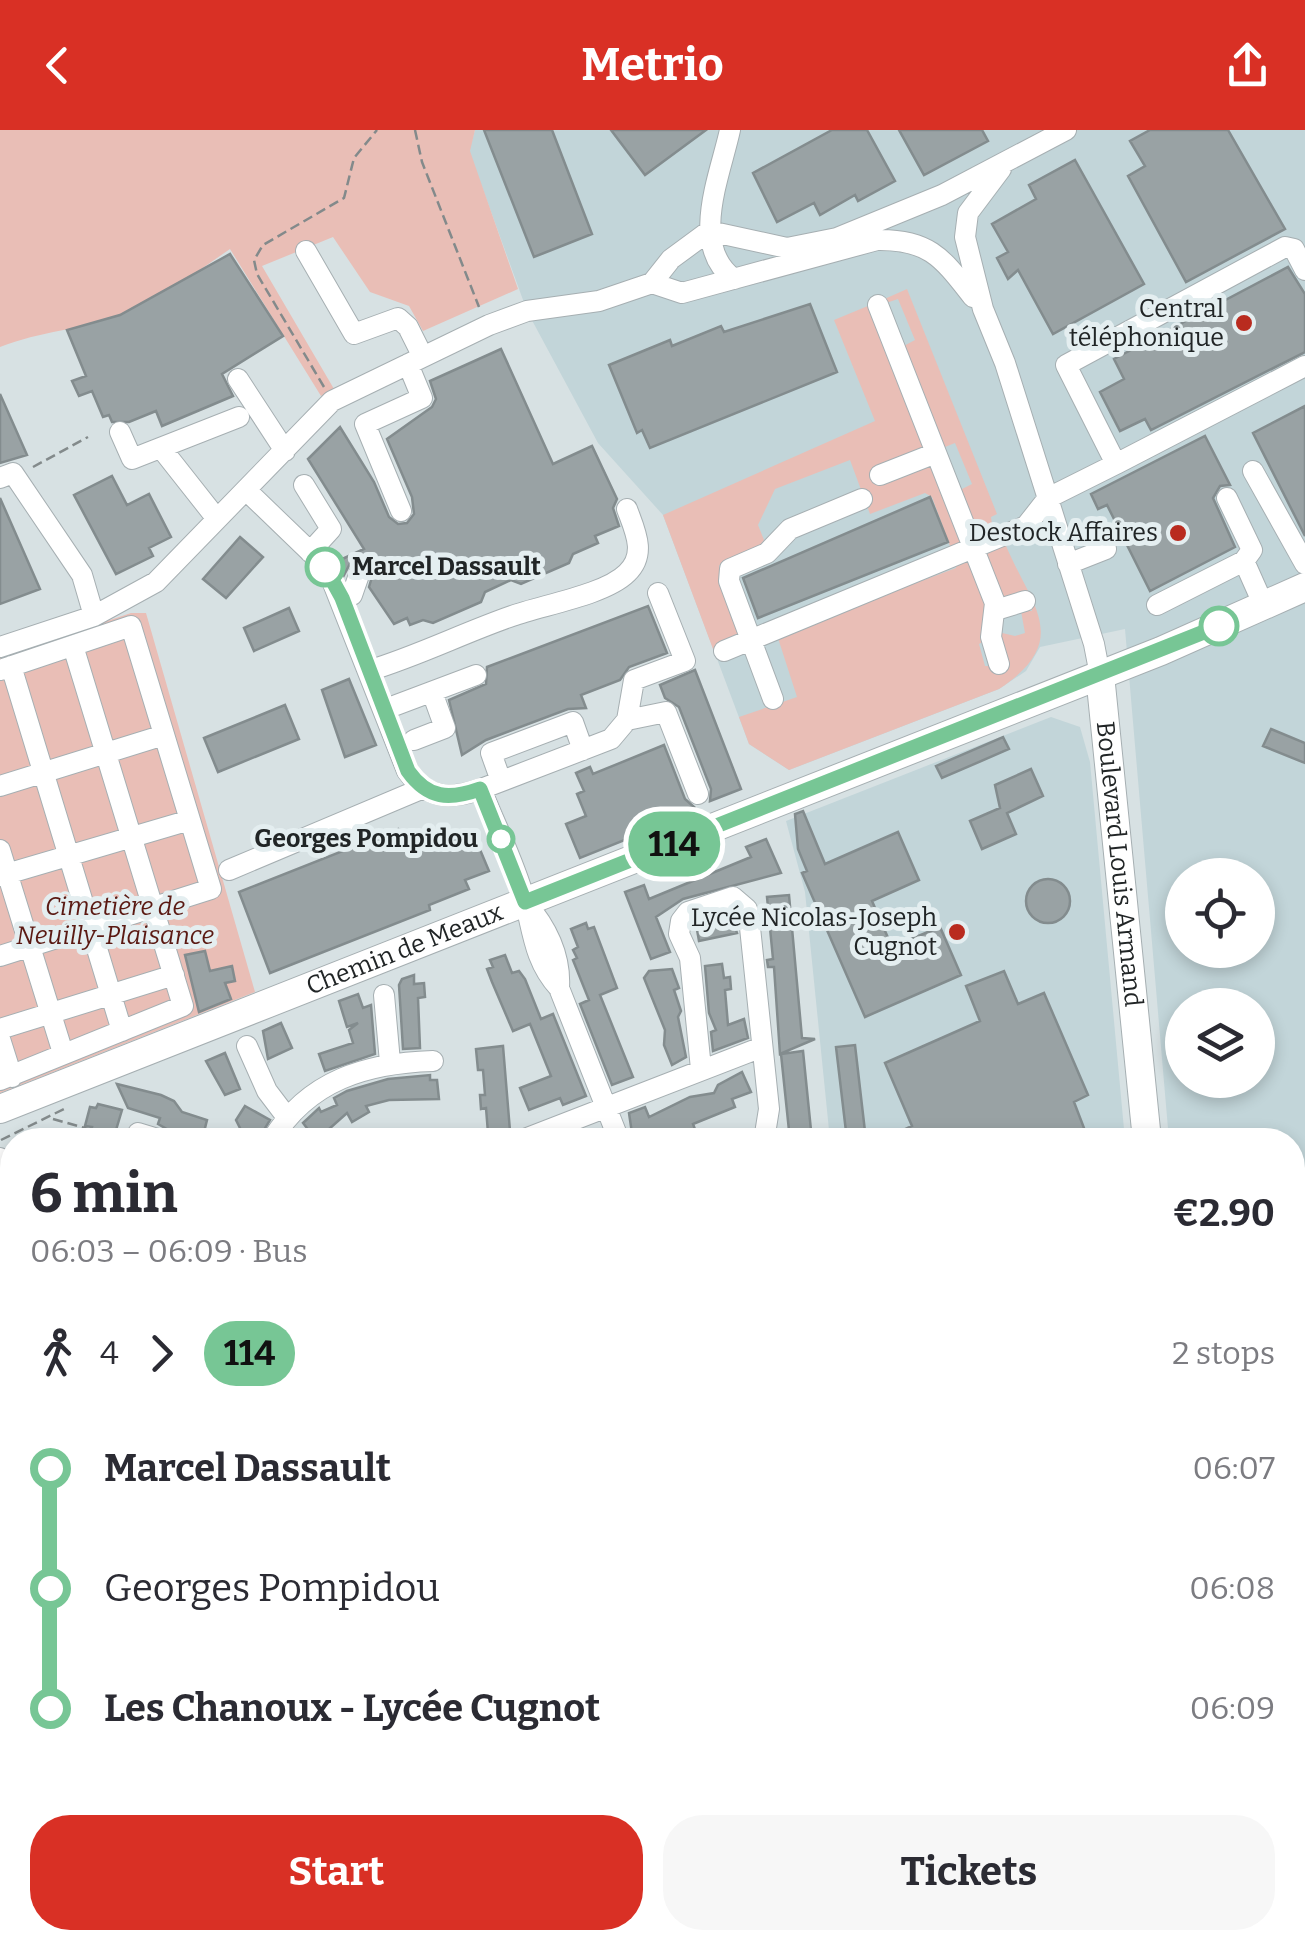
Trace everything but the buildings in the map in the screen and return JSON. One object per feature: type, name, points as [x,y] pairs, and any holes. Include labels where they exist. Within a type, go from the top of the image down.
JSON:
[{"type":"main road","name":"Chemin de Meaux","points":[[10,1088],[525,902],[1100,676],[1305,587]]},
{"type":"main road","name":"Boulevard Louis Armand","points":[[1100,676],[1146,1128]]},
{"type":"street","points":[[730,130],[709,231],[712,255],[734,279]]},
{"type":"street","points":[[0,647],[94,616],[156,582],[332,401],[415,360],[527,311],[600,301],[652,283],[671,259],[709,231],[787,248],[837,238],[930,200],[1066,130]]},
{"type":"street","points":[[652,283],[682,293],[841,249],[898,240],[929,251],[956,250],[965,233],[968,213],[1009,161]]},
{"type":"street","points":[[930,200],[950,205],[961,215],[965,233]]},
{"type":"street","points":[[929,251],[916,230],[930,200]]},
{"type":"street","name":"Boulevard Louis Armand","points":[[965,233],[983,309],[1048,498],[1100,676]]},
{"type":"street","points":[[1116,464],[1068,371],[1069,359],[1285,246],[1294,249],[1305,270]]},
{"type":"street","name":"Boulevard Louis Armand","points":[[929,251],[950,264],[983,309]]},
{"type":"street","points":[[306,252],[354,334],[398,318],[408,327],[422,398],[365,424],[401,511]]},
{"type":"street","points":[[878,305],[996,610],[991,637],[999,664]]},
{"type":"street","points":[[724,651],[1026,526],[1048,498],[1305,366]]},
{"type":"street","points":[[238,379],[284,451]]},
{"type":"street","points":[[120,432],[132,459],[238,417]]},
{"type":"street","points":[[161,448],[218,519]]},
{"type":"street","points":[[880,475],[936,454]]},
{"type":"street","points":[[1254,471],[1300,542],[1305,564]]},
{"type":"street","points":[[8,478],[82,574],[94,616]]},
{"type":"street","points":[[304,485],[330,529],[310,552]]},
{"type":"street","points":[[247,491],[326,568],[342,598],[408,771],[421,789],[439,796],[480,789],[611,739],[627,720],[634,680],[685,661],[658,593]]},
{"type":"street","points":[[1157,606],[1244,561],[1252,550],[1227,498]]},
{"type":"street","points":[[773,699],[729,582],[730,569],[767,553],[790,528],[862,499]]},
{"type":"street","points":[[368,672],[613,583],[630,572],[638,555],[640,543],[627,509]]},
{"type":"street","points":[[1068,564],[1106,549]]},
{"type":"street","points":[[1244,561],[1264,606]]},
{"type":"street","points":[[342,598],[352,594],[361,569]]},
{"type":"street","points":[[996,610],[1025,601]]},
{"type":"street","points":[[0,956],[91,930],[211,890],[131,626],[5,668],[44,774],[91,930],[122,1031]]},
{"type":"street","points":[[0,1039],[10,1088],[64,1053],[183,1006],[73,646]]},
{"type":"street","points":[[383,710],[476,675]]},
{"type":"street","points":[[414,740],[445,728],[432,692]]},
{"type":"street","points":[[627,720],[666,712],[698,794]]},
{"type":"street","points":[[501,781],[491,753],[540,734],[572,722],[582,750]]},
{"type":"street","points":[[0,786],[164,734]]},
{"type":"street","points":[[229,870],[421,789]]},
{"type":"street","points":[[480,789],[525,902],[540,920],[560,967],[559,988],[615,1128]]},
{"type":"street","points":[[4,875],[190,820]]},
{"type":"street","points":[[0,850],[4,875],[64,1053]]},
{"type":"street","points":[[701,1069],[690,958],[679,934],[688,912],[722,898],[741,902],[749,918],[769,1109],[766,1128]]},
{"type":"street","points":[[0,1029],[174,975]]},
{"type":"street","points":[[384,996],[390,1062]]},
{"type":"street","points":[[248,1046],[267,1092],[286,1116]]},
{"type":"street","points":[[553,1128],[762,1047]]},
{"type":"street","points":[[279,1128],[286,1116],[336,1079],[390,1062],[434,1060]]},
{"type":"path","points":[[415,130],[422,162],[489,325]]},
{"type":"path","points":[[8,478],[88,437]]},
{"type":"path","points":[[27,1128],[49,1118],[87,1128]]},
{"type":"shaded area","points":[[475,130],[1305,130],[1305,1128],[1168,1128],[1165,1098],[1275,1098],[1275,988],[1165,988],[1165,1094],[1125,629],[1040,647],[1026,671],[999,689],[789,770],[749,744],[663,515],[598,443],[527,311],[469,151]]},
{"type":"shaded area","name":"Lycée Nicolas-Joseph Cugnot","points":[[1051,717],[1080,727],[1090,762],[1124,1128],[829,1128],[805,892],[786,821]]},
{"type":"green space","points":[[0,130],[475,130],[470,151],[518,289],[423,331],[409,306],[370,292],[333,237],[262,266],[334,389],[321,396],[230,249],[136,308],[0,347]]},
{"type":"green space","points":[[907,289],[997,514],[991,517],[993,531],[974,530],[956,492],[972,484],[955,443],[940,449],[900,348],[915,340],[898,299],[883,304],[880,301]]},
{"type":"green space","points":[[875,303],[963,533],[959,544],[950,546],[932,497],[925,493],[870,514],[850,460],[775,489],[758,525],[764,540],[746,562],[722,562],[719,566],[745,637],[713,649],[663,515],[875,421],[834,320]]},
{"type":"green space","points":[[1004,541],[1039,620],[1041,637],[1035,654],[1022,671],[999,689],[789,770],[749,744],[739,717],[797,697],[777,635],[956,568],[956,560],[970,559],[990,597],[987,639],[979,644],[985,666],[994,666],[998,632],[1015,636],[1025,633],[1021,611],[1032,611],[1027,595],[1004,599],[986,555]]},
{"type":"green space","name":"Cimetière de Neuilly-Plaisance","points":[[131,613],[146,613],[255,992],[0,1093],[0,657]]},
{"type":"bus line","name":"114","points":[[325,567],[342,598],[408,771],[421,789],[439,796],[462,796],[480,789],[525,902],[1219,626]]},
{"type":"place","name":"Central téléphonique","points":[[1244,323]]},
{"type":"place","name":"Destock Affaires","points":[[1178,533]]},
{"type":"place","name":"Marcel Dassault","points":[[325,567]]},
{"type":"place","name":"Georges Pompidou","points":[[501,839]]},
{"type":"place","name":"Lycée Nicolas-Joseph Cugnot","points":[[957,932]]}]
